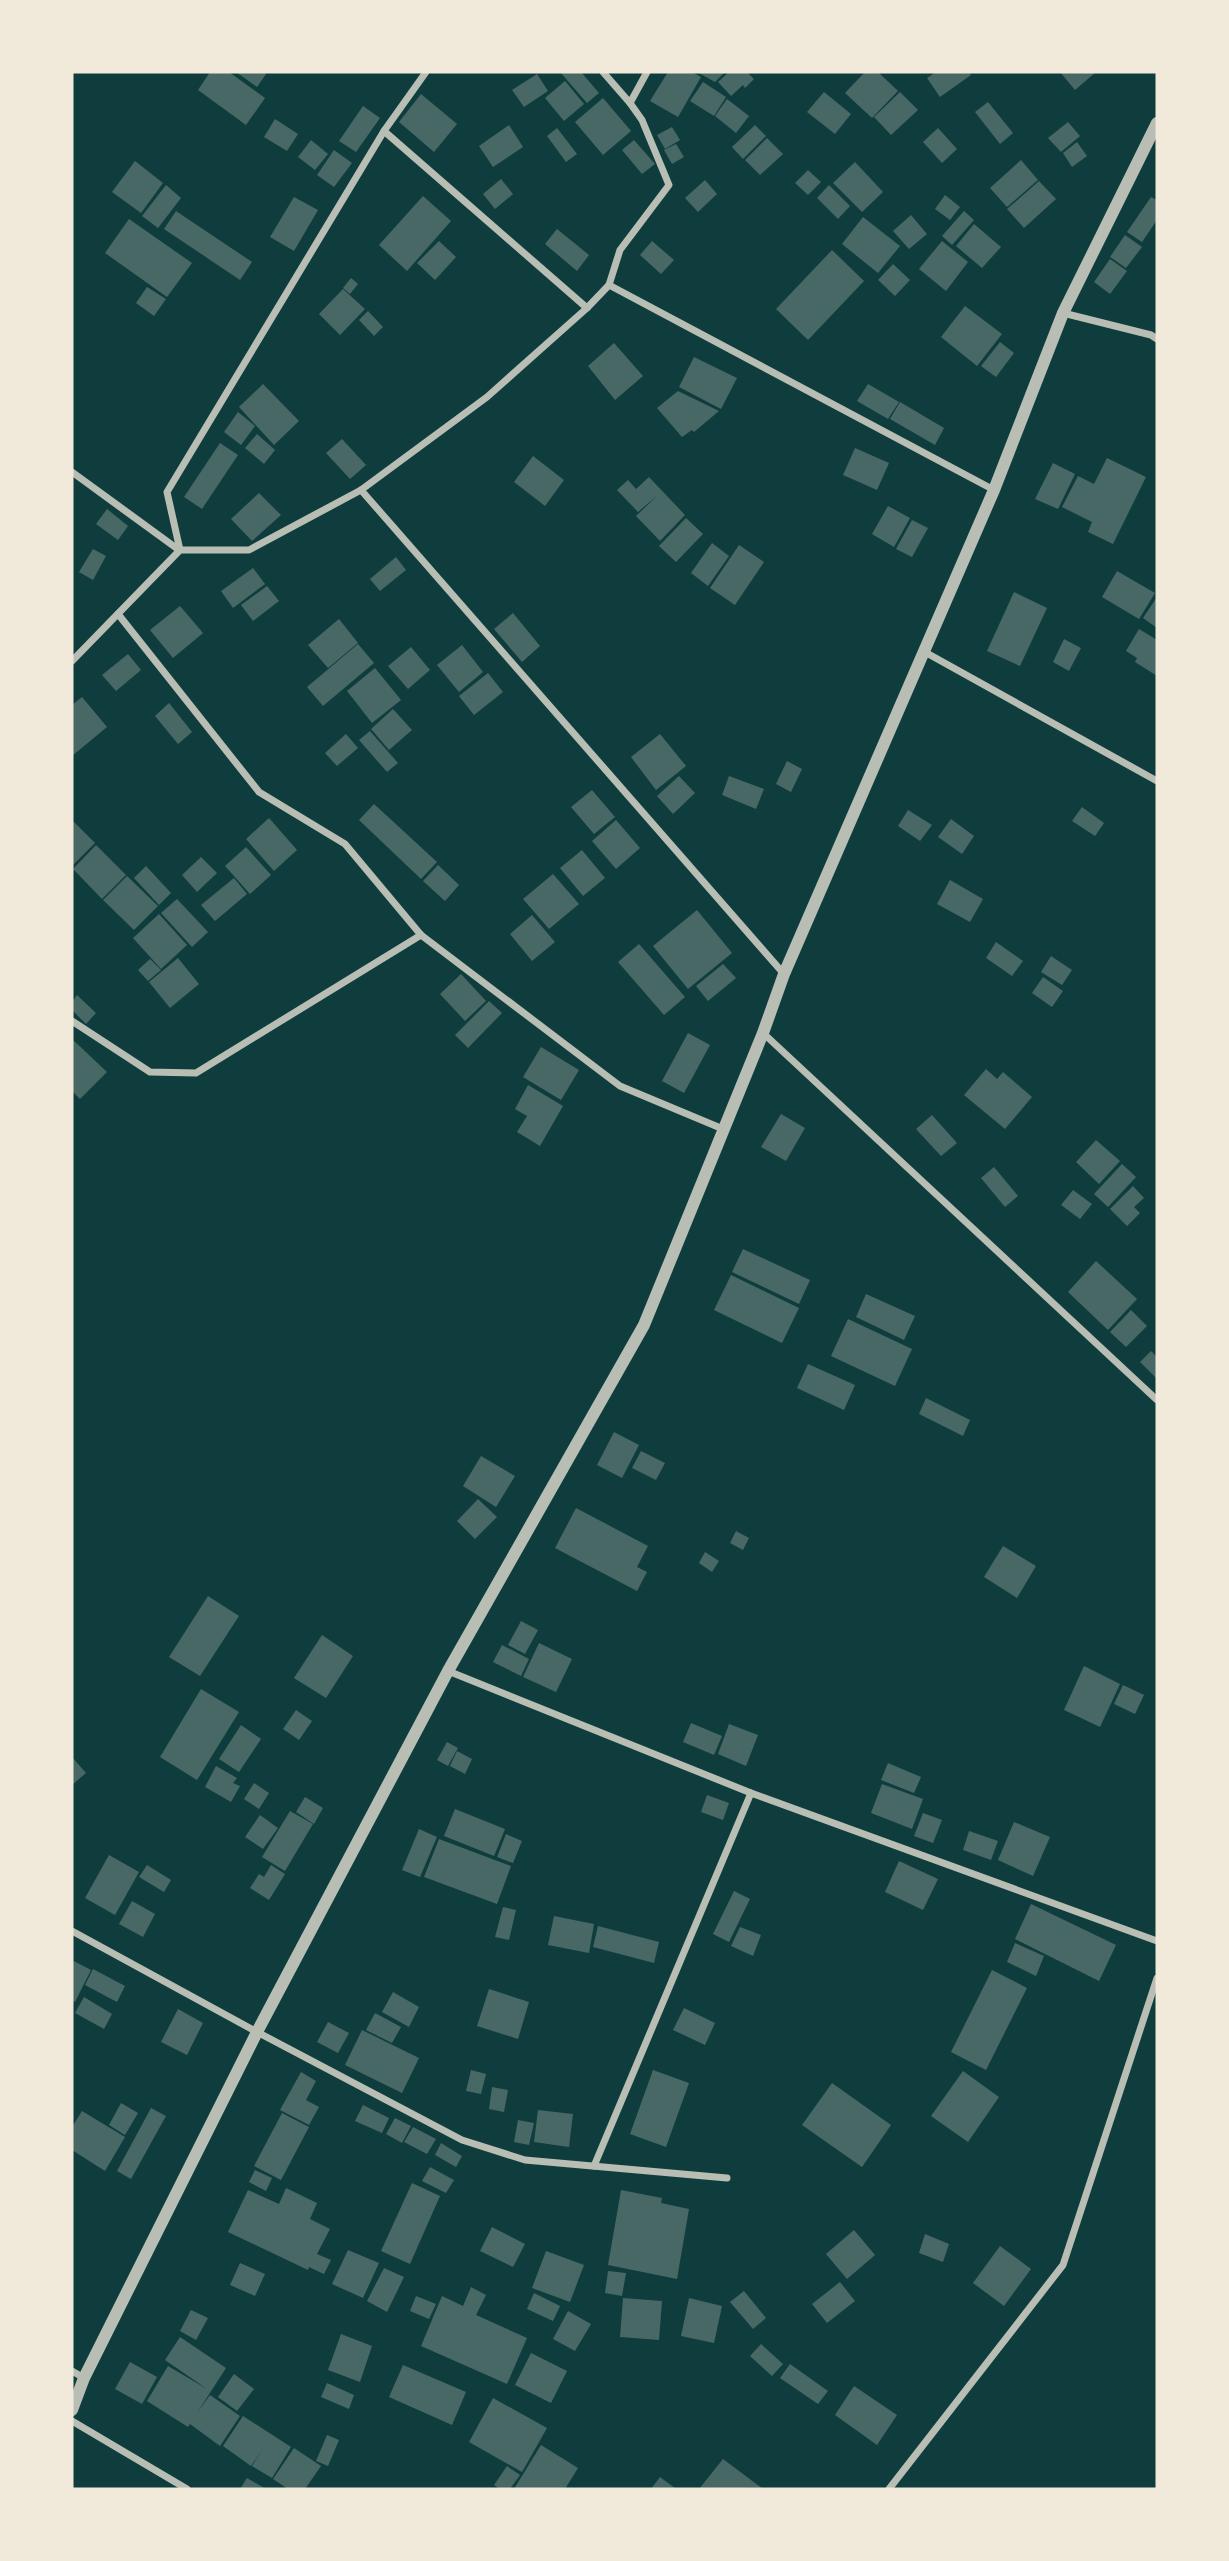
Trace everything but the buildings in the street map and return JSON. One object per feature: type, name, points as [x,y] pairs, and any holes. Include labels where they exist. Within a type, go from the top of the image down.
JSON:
[{"type":"street","points":[[180,550],[167,492],[384,131],[426,72]]},
{"type":"street","points":[[72,472],[180,550],[249,550],[361,490],[487,397],[609,285],[620,250],[669,185],[642,120],[603,72]]},
{"type":"street","points":[[630,103],[647,72]]},
{"type":"street","points":[[72,2410],[83,2378],[257,2032],[448,1671],[643,1325],[763,1034],[784,974],[994,490],[1063,313],[1157,123]]},
{"type":"street","points":[[384,131],[587,308]]},
{"type":"street","points":[[609,285],[994,490]]},
{"type":"street","points":[[1063,313],[1151,335],[1157,339]]},
{"type":"street","points":[[361,490],[784,974]]},
{"type":"street","points":[[72,661],[180,550]]},
{"type":"street","points":[[118,614],[258,792],[345,844],[421,935],[620,1086],[723,1129]]},
{"type":"street","points":[[923,651],[1157,781]]},
{"type":"street","points":[[72,1021],[150,1072],[196,1073],[421,935]]},
{"type":"street","points":[[763,1034],[1157,1400]]},
{"type":"street","points":[[448,1671],[751,1793],[1157,1941]]},
{"type":"street","points":[[594,2166],[751,1793]]},
{"type":"street","points":[[72,1931],[462,2140],[525,2160],[727,2178]]},
{"type":"street","points":[[889,2489],[1063,2265],[1157,1978]]},
{"type":"street","points":[[72,2371],[83,2378]]},
{"type":"street","points":[[72,2421],[187,2489]]}]
